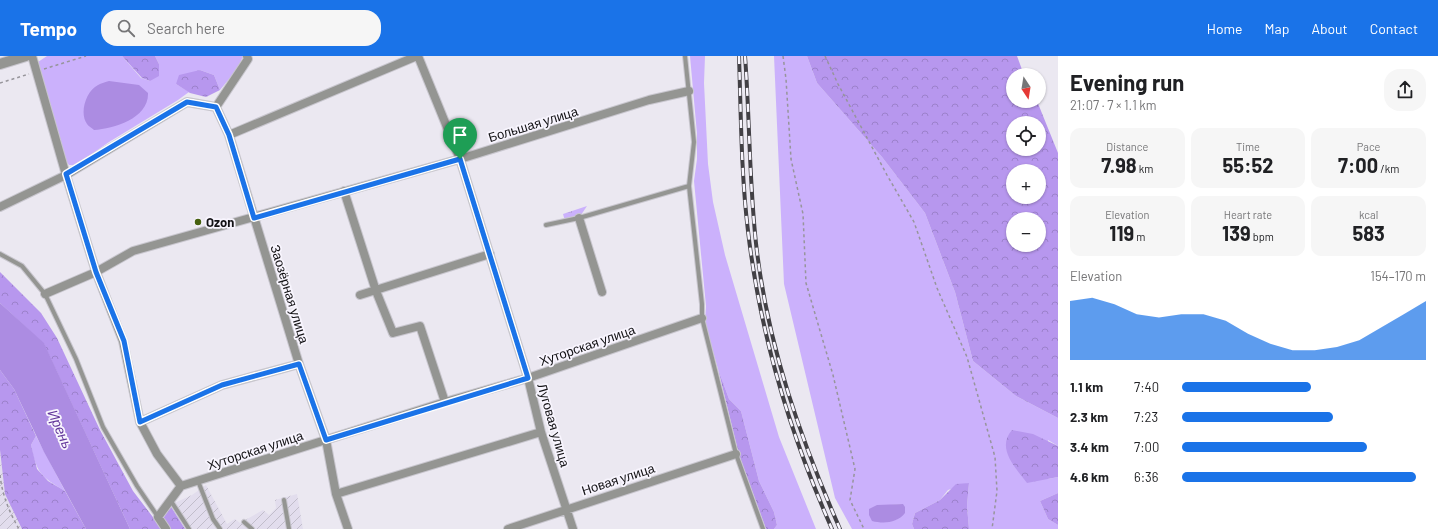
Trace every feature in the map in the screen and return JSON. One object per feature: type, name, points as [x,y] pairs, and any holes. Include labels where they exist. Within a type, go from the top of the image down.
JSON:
[{"type":"street","points":[[0,64],[26,56]]},
{"type":"street","points":[[32,56],[96,272],[124,341],[140,422],[156,454],[181,486],[158,517],[166,529]]},
{"type":"street","points":[[0,207],[66,174],[187,102],[216,107],[248,59],[247,56]]},
{"type":"street","points":[[229,135],[418,56]]},
{"type":"street","name":"Луговая улица","points":[[418,56],[460,159],[528,378],[540,432],[573,529]]},
{"type":"street","name":"Большая улица","points":[[45,294],[96,272],[133,251],[460,159],[642,102],[689,91]]},
{"type":"street","name":"Заозёрная улица","points":[[216,107],[229,135],[299,364],[326,440],[336,494],[348,529]]},
{"type":"street","points":[[344,191],[376,291],[393,334],[420,326],[445,402]]},
{"type":"street","points":[[578,218],[602,292]]},
{"type":"street","points":[[360,295],[490,254]]},
{"type":"street","name":"Хуторская улица","points":[[181,486],[445,402],[528,378],[702,318]]},
{"type":"street","points":[[140,422],[222,385],[299,364]]},
{"type":"street","points":[[336,494],[540,432]]},
{"type":"street","name":"Новая улица","points":[[508,529],[736,454]]},
{"type":"lane","points":[[685,56],[694,152],[689,186],[702,304],[702,318],[736,454],[763,529]]},
{"type":"lane","points":[[546,225],[578,218],[689,186]]},
{"type":"lane","points":[[0,254],[22,266],[45,294],[76,359],[103,427],[137,486],[158,517]]},
{"type":"lane","points":[[198,480],[213,519],[220,529]]},
{"type":"lane","points":[[170,499],[189,529]]},
{"type":"lane","points":[[284,500],[289,529]]},
{"type":"lane","points":[[244,522],[252,529]]},
{"type":"path","points":[[783,56],[786,79],[790,159],[803,214],[806,283],[834,375],[855,469],[850,500],[864,529]]},
{"type":"path","points":[[825,56],[879,162],[914,222],[937,288],[967,357],[995,457],[997,491],[992,529]]},
{"type":"path","points":[[0,475],[1,488],[8,509],[19,529]]},
{"type":"shaded area","points":[[0,450],[5,494],[22,529],[0,529]]},
{"type":"shaded area","points":[[206,485],[227,524],[235,519],[240,523],[263,510],[269,515],[276,508],[275,500],[297,494],[303,529],[185,529],[170,505],[192,495]]},
{"type":"green space","points":[[47,56],[122,56],[141,78],[150,81],[159,64],[155,56],[243,56],[238,68],[220,90],[214,75],[200,70],[176,84],[189,92],[178,100],[109,142],[76,165],[69,165],[64,158],[38,62]]},
{"type":"green space","points":[[122,56],[155,56],[159,64],[159,76],[150,81],[142,78]]},
{"type":"green space","points":[[690,56],[705,56],[704,83],[708,164],[713,202],[725,255],[779,437],[816,529],[774,529],[777,525],[774,512],[759,481],[741,411],[729,399],[718,369],[705,323],[706,306],[694,181],[697,159],[697,134]]},
{"type":"green space","points":[[774,56],[807,56],[817,83],[882,157],[925,213],[955,292],[973,361],[1016,396],[1058,418],[1058,446],[1048,440],[1048,479],[1058,477],[1058,493],[1040,501],[1048,519],[1058,525],[1058,529],[969,529],[967,506],[969,483],[948,490],[940,500],[915,513],[912,524],[914,529],[852,529],[835,498],[784,284]],"holes":[[[902,504],[896,520],[891,505]]]},
{"type":"green space","points":[[807,56],[1017,56],[1021,68],[1006,68],[1006,108],[1040,108],[1043,116],[1006,116],[1006,156],[1046,156],[1046,123],[1058,153],[1058,418],[1016,396],[973,361],[955,292],[925,213],[882,157],[817,83]]},
{"type":"green space","points":[[200,70],[214,75],[220,90],[206,97],[190,93],[176,84],[179,75]]},
{"type":"green space","points":[[587,206],[579,218],[565,221],[563,214]]},
{"type":"green space","points":[[0,272],[41,313],[57,338],[100,430],[133,491],[162,529],[130,529],[44,344],[0,303]]},
{"type":"green space","points":[[718,369],[729,399],[741,411],[759,481],[774,512],[777,525],[774,529],[766,529],[739,455]]},
{"type":"green space","points":[[0,370],[14,389],[36,436],[31,445],[37,469],[48,481],[65,491],[86,529],[22,529],[5,494],[0,450]]},
{"type":"green space","points":[[1012,430],[1033,434],[1058,446],[1058,477],[1027,483],[1013,464],[1007,450],[1006,444]]},
{"type":"green space","points":[[36,436],[65,491],[50,482],[38,468],[31,445]]},
{"type":"green space","points":[[969,483],[967,506],[969,529],[914,529],[912,524],[915,513],[940,500],[956,484]]},
{"type":"green space","points":[[1058,493],[1058,525],[1048,519],[1040,501]]},
{"type":"green space","points":[[170,505],[185,529],[168,529],[162,521]]},
{"type":"water","points":[[109,81],[139,85],[148,93],[147,102],[137,115],[129,120],[111,127],[94,130],[88,125],[85,119],[85,103],[90,92],[94,88]]},
{"type":"water","name":"Ирень","points":[[0,303],[44,343],[130,529],[86,529],[44,452],[14,389],[0,370]]},
{"type":"water","points":[[903,504],[905,507],[905,513],[894,521],[872,521],[869,515],[869,509],[877,505]]},
{"type":"railway","points":[[739,56],[744,187],[753,269],[760,308],[790,420],[832,529]]},
{"type":"railway","points":[[745,56],[754,228],[762,288],[778,359],[788,394],[812,462],[840,529]]},
{"type":"place","name":"Ozon","points":[[198,222]]},
{"type":"route","points":[[187,102],[216,107],[229,135],[254,218],[460,159],[528,378],[445,402],[326,440],[299,364],[222,385],[140,422],[124,341],[96,272],[66,174],[187,102]]}]
